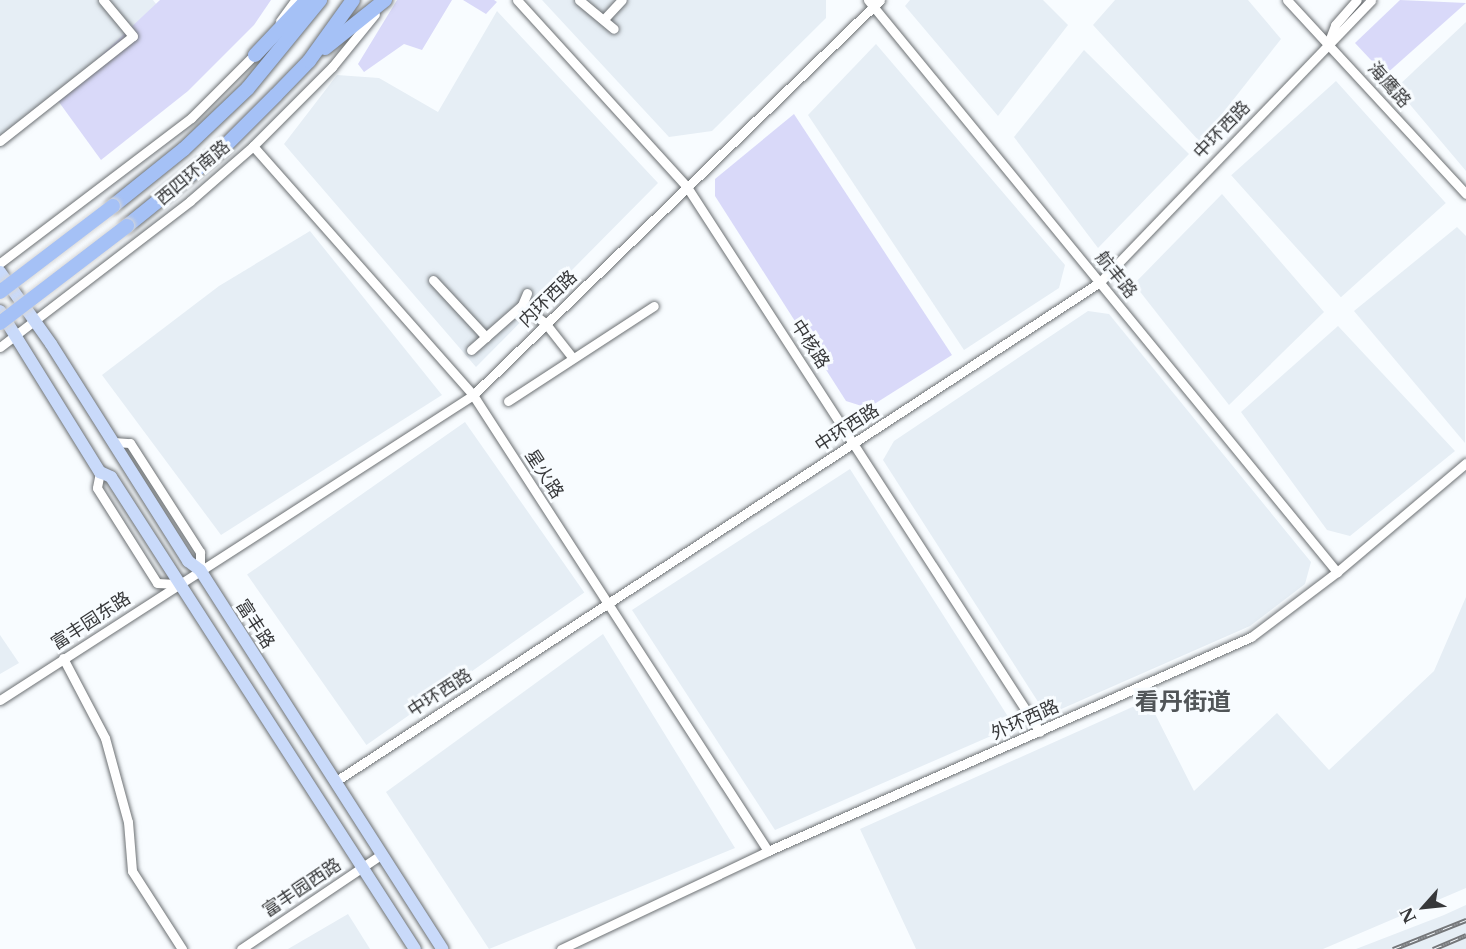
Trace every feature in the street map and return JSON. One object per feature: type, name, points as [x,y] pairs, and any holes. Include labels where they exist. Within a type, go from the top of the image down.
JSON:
[{"type":"highway","points":[[255,55],[307,0]]},
{"type":"highway","name":"西四环南路","points":[[0,292],[113,206],[184,148],[248,88],[320,0]]},
{"type":"highway","name":"西四环南路","points":[[0,322],[127,226],[222,149],[309,61],[353,0]]},
{"type":"highway","points":[[309,61],[385,0]]},
{"type":"main road","name":"富丰路","points":[[0,272],[114,442],[188,561],[200,570],[442,949]]},
{"type":"main road","points":[[0,310],[100,472],[111,477],[177,584],[415,949]]},
{"type":"street","points":[[0,141],[133,36],[103,0]]},
{"type":"street","points":[[0,263],[182,125],[255,55],[295,0]]},
{"type":"street","name":"西四环南路","points":[[0,347],[190,201],[252,146],[332,67],[385,0]]},
{"type":"street","name":"中核路","points":[[517,0],[687,187],[855,443],[1040,732]]},
{"type":"street","points":[[579,0],[614,29]]},
{"type":"street","points":[[604,19],[622,0]]},
{"type":"street","name":"海鹰路","points":[[1287,0],[1466,194]]},
{"type":"street","name":"中环西路","points":[[1328,43],[1335,25],[1357,0]]},
{"type":"street","name":"中环西路","points":[[336,781],[1100,282],[1371,0]]},
{"type":"street","name":"内环西路","points":[[200,570],[472,395],[874,2]]},
{"type":"street","name":"航丰路","points":[[874,2],[1337,572]]},
{"type":"street","name":"星火路","points":[[252,146],[472,395],[768,851]]},
{"type":"street","points":[[433,280],[486,337]]},
{"type":"street","points":[[471,350],[522,305],[527,293]]},
{"type":"street","points":[[522,305],[546,324],[572,357]]},
{"type":"street","points":[[508,401],[572,357],[654,306]]},
{"type":"street","name":"外环西路","points":[[561,949],[768,851],[1251,637],[1337,572],[1466,463]]},
{"type":"street","points":[[100,472],[97,488],[157,583],[177,584]]},
{"type":"street","name":"富丰园东路","points":[[0,700],[200,570]]},
{"type":"street","points":[[63,658],[105,738],[128,822],[132,871],[182,949]]},
{"type":"street","name":"富丰园西路","points":[[241,949],[382,854]]},
{"type":"shaded area","points":[[0,0],[153,0],[166,17],[0,148]]},
{"type":"shaded area","points":[[160,0],[271,0],[254,25],[188,91],[101,160],[56,98]]},
{"type":"shaded area","points":[[397,0],[452,0],[422,50],[404,44],[364,72],[358,64]]},
{"type":"shaded area","points":[[463,0],[494,0],[497,2],[486,14]]},
{"type":"shaded area","points":[[542,0],[826,0],[826,18],[712,131],[669,137]]},
{"type":"shaded area","points":[[910,0],[1043,0],[1068,25],[998,116],[905,6]]},
{"type":"shaded area","points":[[1115,0],[1248,0],[1281,39],[1200,142],[1093,25]]},
{"type":"shaded area","points":[[1400,0],[1466,3],[1385,75],[1355,43]]},
{"type":"shaded area","points":[[497,11],[658,183],[476,367],[284,144],[337,75],[379,78],[438,112]]},
{"type":"shaded area","points":[[1466,22],[1466,171],[1396,88]]},
{"type":"shaded area","points":[[876,44],[1065,265],[1059,288],[964,350],[808,115]]},
{"type":"shaded area","points":[[1084,50],[1189,154],[1098,248],[1014,137]]},
{"type":"shaded area","points":[[1336,81],[1446,203],[1341,297],[1231,175]]},
{"type":"shaded area","points":[[794,114],[952,355],[868,408],[846,401],[715,196],[715,179]]},
{"type":"shaded area","points":[[1222,194],[1324,312],[1229,405],[1134,284]]},
{"type":"shaded area","points":[[1457,227],[1466,236],[1465,443],[1354,311]]},
{"type":"shaded area","points":[[310,231],[442,395],[221,535],[102,375],[219,286]]},
{"type":"shaded area","points":[[1088,311],[1109,314],[1311,562],[1305,584],[1250,626],[1059,710],[1042,708],[883,460],[894,441]]},
{"type":"shaded area","points":[[1338,326],[1455,451],[1350,536],[1327,530],[1241,412]]},
{"type":"shaded area","points":[[465,422],[584,592],[366,745],[247,575]]},
{"type":"shaded area","points":[[850,469],[1014,726],[775,830],[632,610]]},
{"type":"shaded area","points":[[1466,597],[1466,888],[1323,949],[916,949],[860,829],[1148,700],[1194,791],[1277,713],[1329,770],[1434,671]]},
{"type":"shaded area","points":[[603,634],[735,848],[489,949],[386,792]]},
{"type":"shaded area","points":[[0,635],[19,663],[0,674]]},
{"type":"shaded area","points":[[1466,905],[1466,949],[1356,949],[1444,915]]},
{"type":"shaded area","points":[[348,914],[370,949],[288,949]]},
{"type":"railway","points":[[1393,949],[1466,920]]},
{"type":"railway","points":[[1433,949],[1466,935]]},
{"type":"district","name":"看丹街道","points":[[1183,702]]}]
